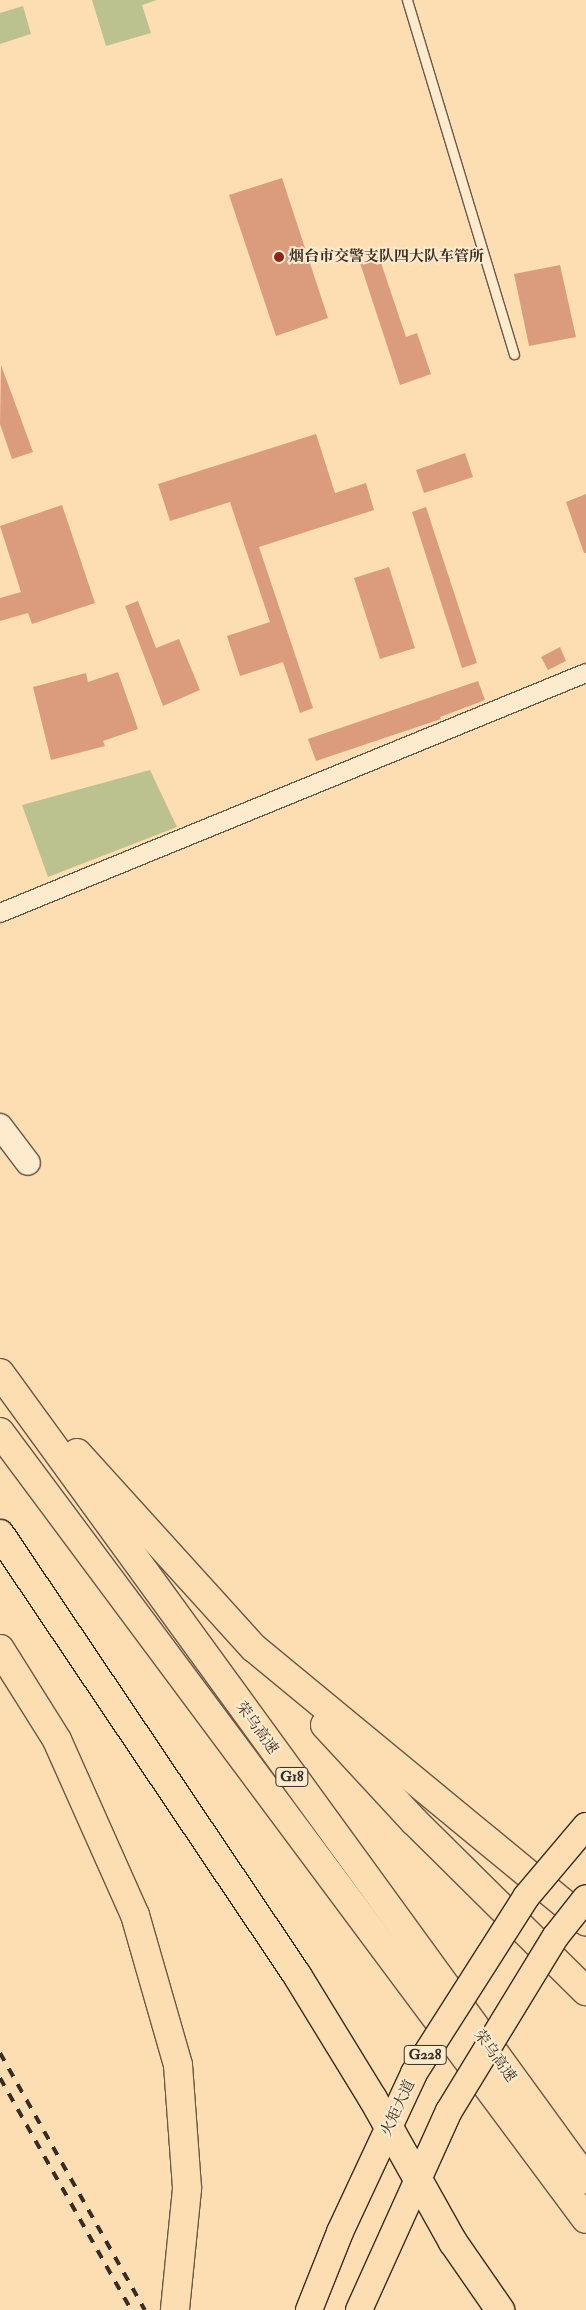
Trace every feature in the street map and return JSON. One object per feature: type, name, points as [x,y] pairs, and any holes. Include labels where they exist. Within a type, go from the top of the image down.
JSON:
[{"type":"highway","points":[[0,1369],[414,1822],[586,1991]]},
{"type":"highway","name":"荣乌高速","points":[[0,1373],[586,2179]]},
{"type":"highway","name":"荣乌高速","points":[[0,1432],[586,2220]]},
{"type":"highway","points":[[0,1534],[297,1975],[373,2099],[453,2242],[500,2310]]},
{"type":"highway","points":[[254,1648],[586,1922]]},
{"type":"highway","points":[[0,1649],[57,1740],[135,1915],[178,2065],[187,2189],[175,2310]]},
{"type":"main road","points":[[0,1126],[28,1163],[0,1144]]},
{"type":"main road","name":"火矩大道","points":[[309,2310],[340,2232],[414,2073],[526,1898],[586,1826]]},
{"type":"main road","points":[[359,2310],[449,2111],[556,1936],[586,1898]]},
{"type":"street","points":[[0,913],[586,673]]},
{"type":"lane","points":[[407,0],[514,354]]},
{"type":"green space","points":[[92,0],[157,0],[142,5],[151,33],[106,46]]},
{"type":"green space","points":[[23,6],[31,34],[0,44],[0,13]]},
{"type":"green space","points":[[150,770],[177,827],[48,877],[22,805]]},
{"type":"building","name":"烟台市交警支队四大队车管所","points":[[282,178],[328,318],[276,336],[229,195]]},
{"type":"building","points":[[379,257],[406,337],[417,333],[431,374],[400,385],[360,263]]},
{"type":"building","points":[[560,265],[576,337],[529,346],[514,274]]},
{"type":"building","points":[[1,365],[33,452],[12,459],[0,424]]},
{"type":"building","points":[[316,434],[335,493],[366,483],[374,510],[259,547],[313,708],[300,713],[283,662],[240,676],[227,636],[270,622],[230,502],[170,521],[158,484]]},
{"type":"building","points":[[465,453],[473,477],[424,493],[416,470]]},
{"type":"building","points":[[586,494],[586,553],[584,553],[566,502]]},
{"type":"building","points":[[62,505],[95,603],[32,624],[28,613],[0,621],[0,598],[21,592],[0,526]]},
{"type":"building","points":[[426,507],[477,663],[462,668],[412,512]]},
{"type":"building","points":[[389,567],[415,648],[380,659],[354,578]]},
{"type":"building","points":[[138,601],[156,648],[179,639],[200,690],[163,706],[125,606]]},
{"type":"building","points":[[560,647],[566,661],[548,670],[541,657]]},
{"type":"building","points":[[118,672],[138,729],[103,741],[105,746],[51,760],[33,687],[86,673],[88,682]]},
{"type":"building","points":[[478,681],[485,700],[440,717],[441,719],[316,761],[308,739]]},
{"type":"railway","points":[[0,2053],[145,2310]]},
{"type":"railway","points":[[0,2078],[131,2310]]},
{"type":"place","name":"烟台市交警支队四大队车管所","points":[[279,257]]}]
